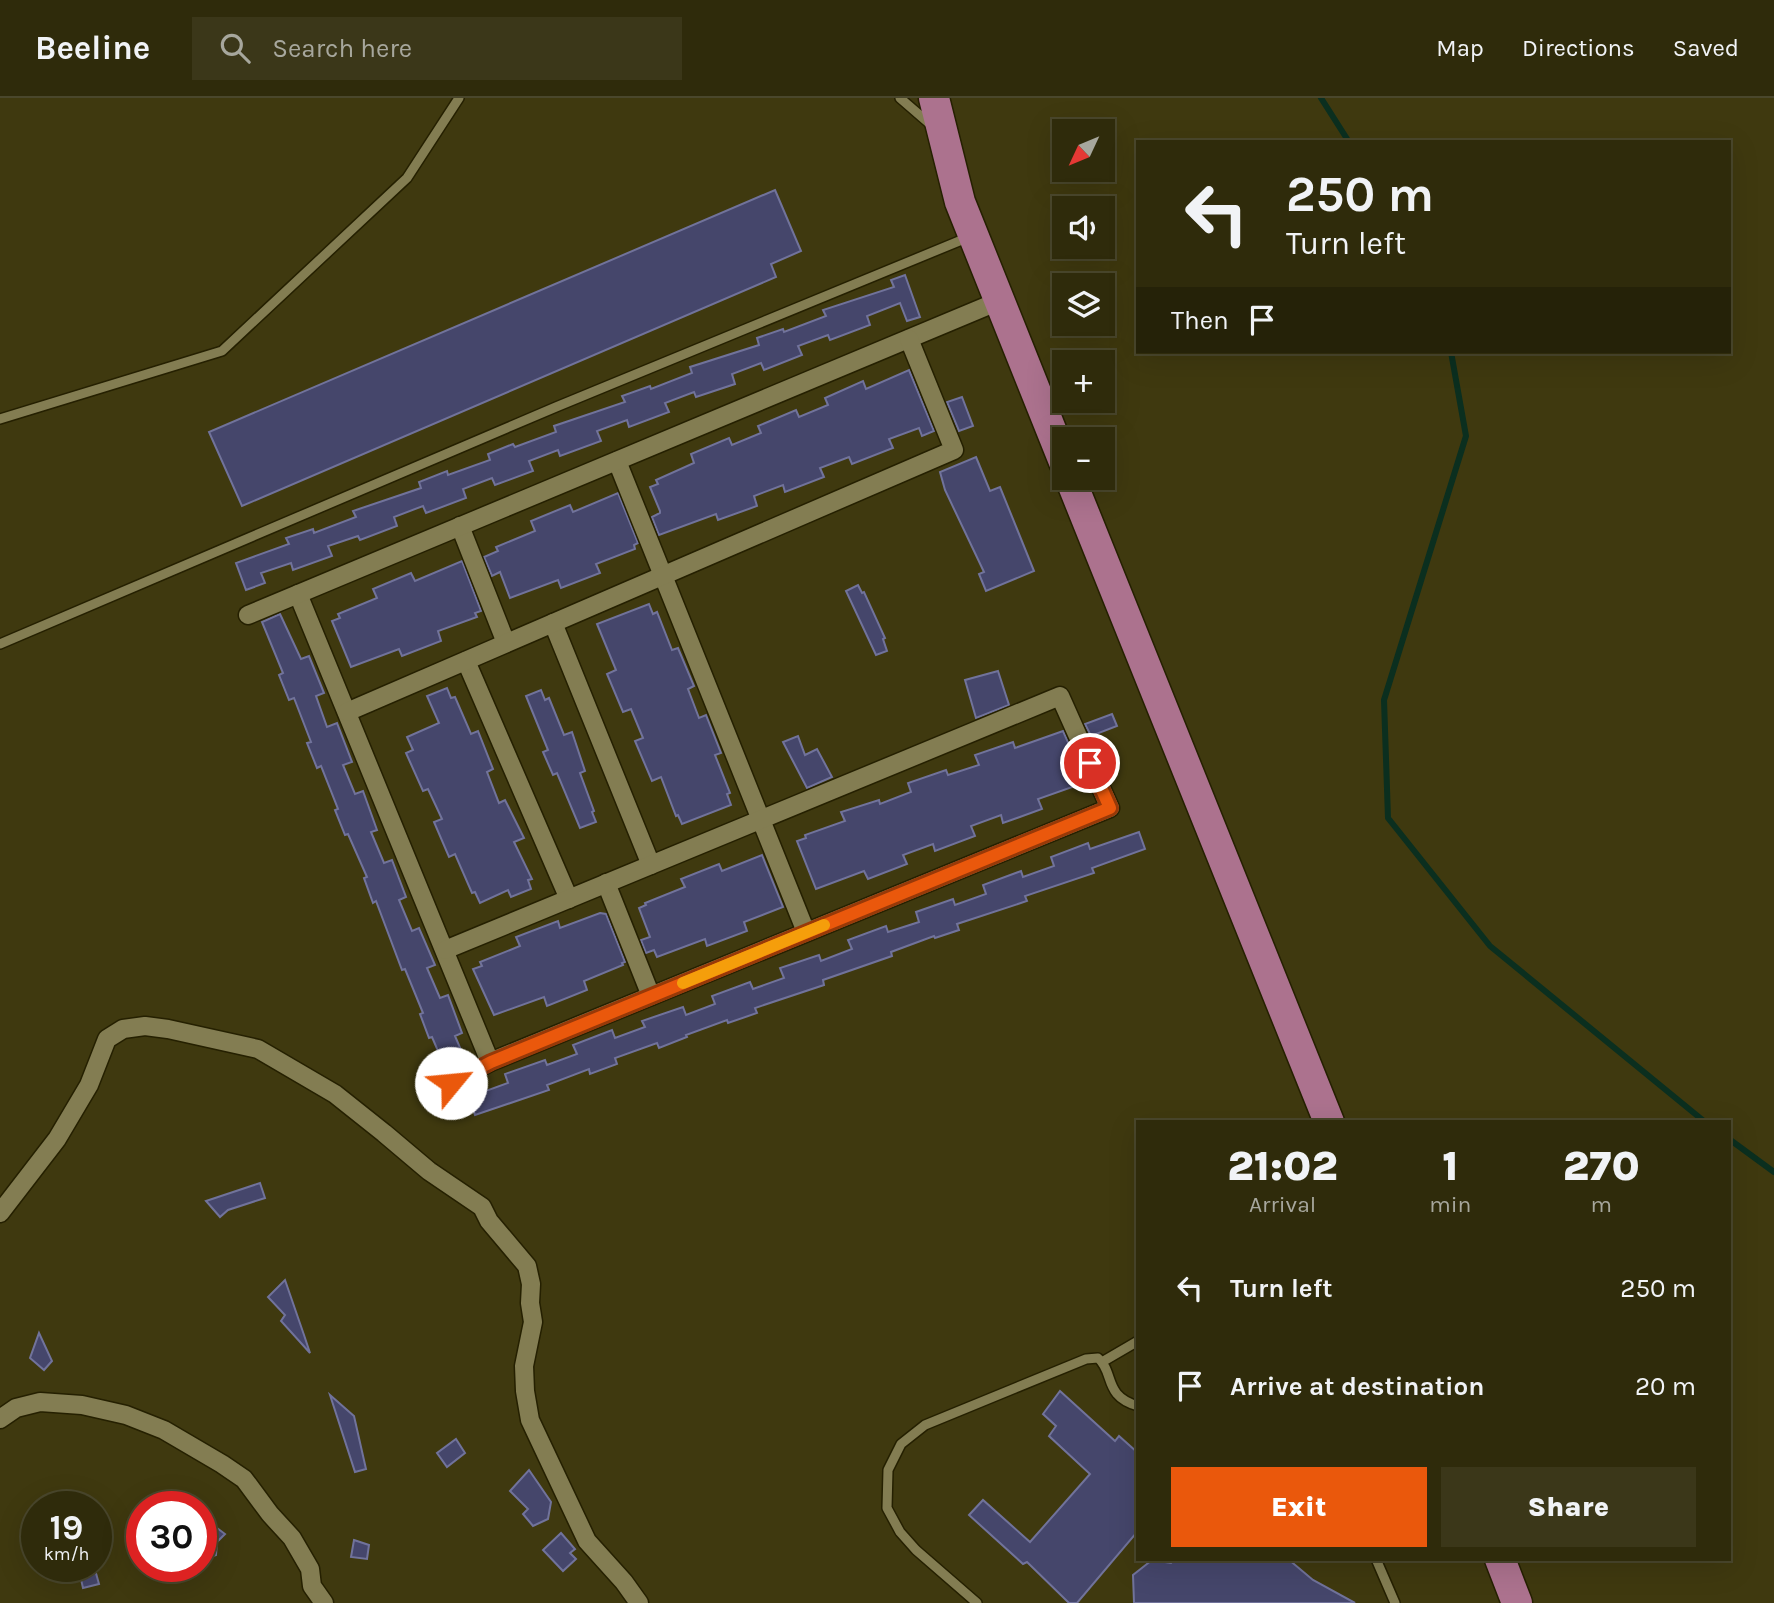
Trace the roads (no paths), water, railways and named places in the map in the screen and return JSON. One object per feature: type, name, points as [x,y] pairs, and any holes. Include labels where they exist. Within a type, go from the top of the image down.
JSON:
[{"type":"highway","points":[[934,98],[960,202],[1052,432]]},
{"type":"highway","points":[[1075,490],[1328,1120]]},
{"type":"highway","points":[[1501,1561],[1517,1603]]},
{"type":"street","points":[[248,615],[999,302]]},
{"type":"street","points":[[346,712],[954,450],[909,339]]},
{"type":"street","points":[[617,461],[806,932]]},
{"type":"street","points":[[460,526],[506,643]]},
{"type":"street","points":[[298,594],[491,1062]]},
{"type":"street","points":[[553,623],[651,864]]},
{"type":"street","points":[[466,661],[569,899]]},
{"type":"street","points":[[445,950],[1059,696],[1110,808],[491,1062],[451,1083]]},
{"type":"street","points":[[606,883],[651,996]]},
{"type":"street","points":[[0,1213],[57,1139],[89,1085],[107,1039],[124,1029],[145,1026],[167,1029],[258,1049],[335,1094],[429,1171],[482,1208],[489,1221],[527,1266],[533,1322],[524,1366],[530,1420],[587,1541],[639,1603]]},
{"type":"street","points":[[0,1419],[16,1408],[40,1402],[82,1405],[126,1415],[164,1430],[244,1479],[292,1538],[310,1569],[312,1586],[324,1603]]},
{"type":"lane","points":[[0,419],[222,351],[407,178],[459,98]]},
{"type":"lane","points":[[900,98],[942,134]]},
{"type":"lane","points":[[0,645],[556,407],[973,235]]},
{"type":"lane","points":[[1102,1362],[1136,1342]]},
{"type":"lane","points":[[977,1603],[916,1550],[893,1521],[887,1508],[888,1470],[901,1444],[912,1433],[938,1418],[1086,1359],[1098,1358],[1112,1388],[1127,1403],[1136,1405]]},
{"type":"lane","points":[[1377,1561],[1395,1603]]},
{"type":"waterway","points":[[1321,98],[1348,140]]},
{"type":"waterway","points":[[1451,354],[1466,436],[1384,700],[1388,818],[1490,946],[1703,1120]]},
{"type":"waterway","points":[[1731,1140],[1774,1172]]}]
